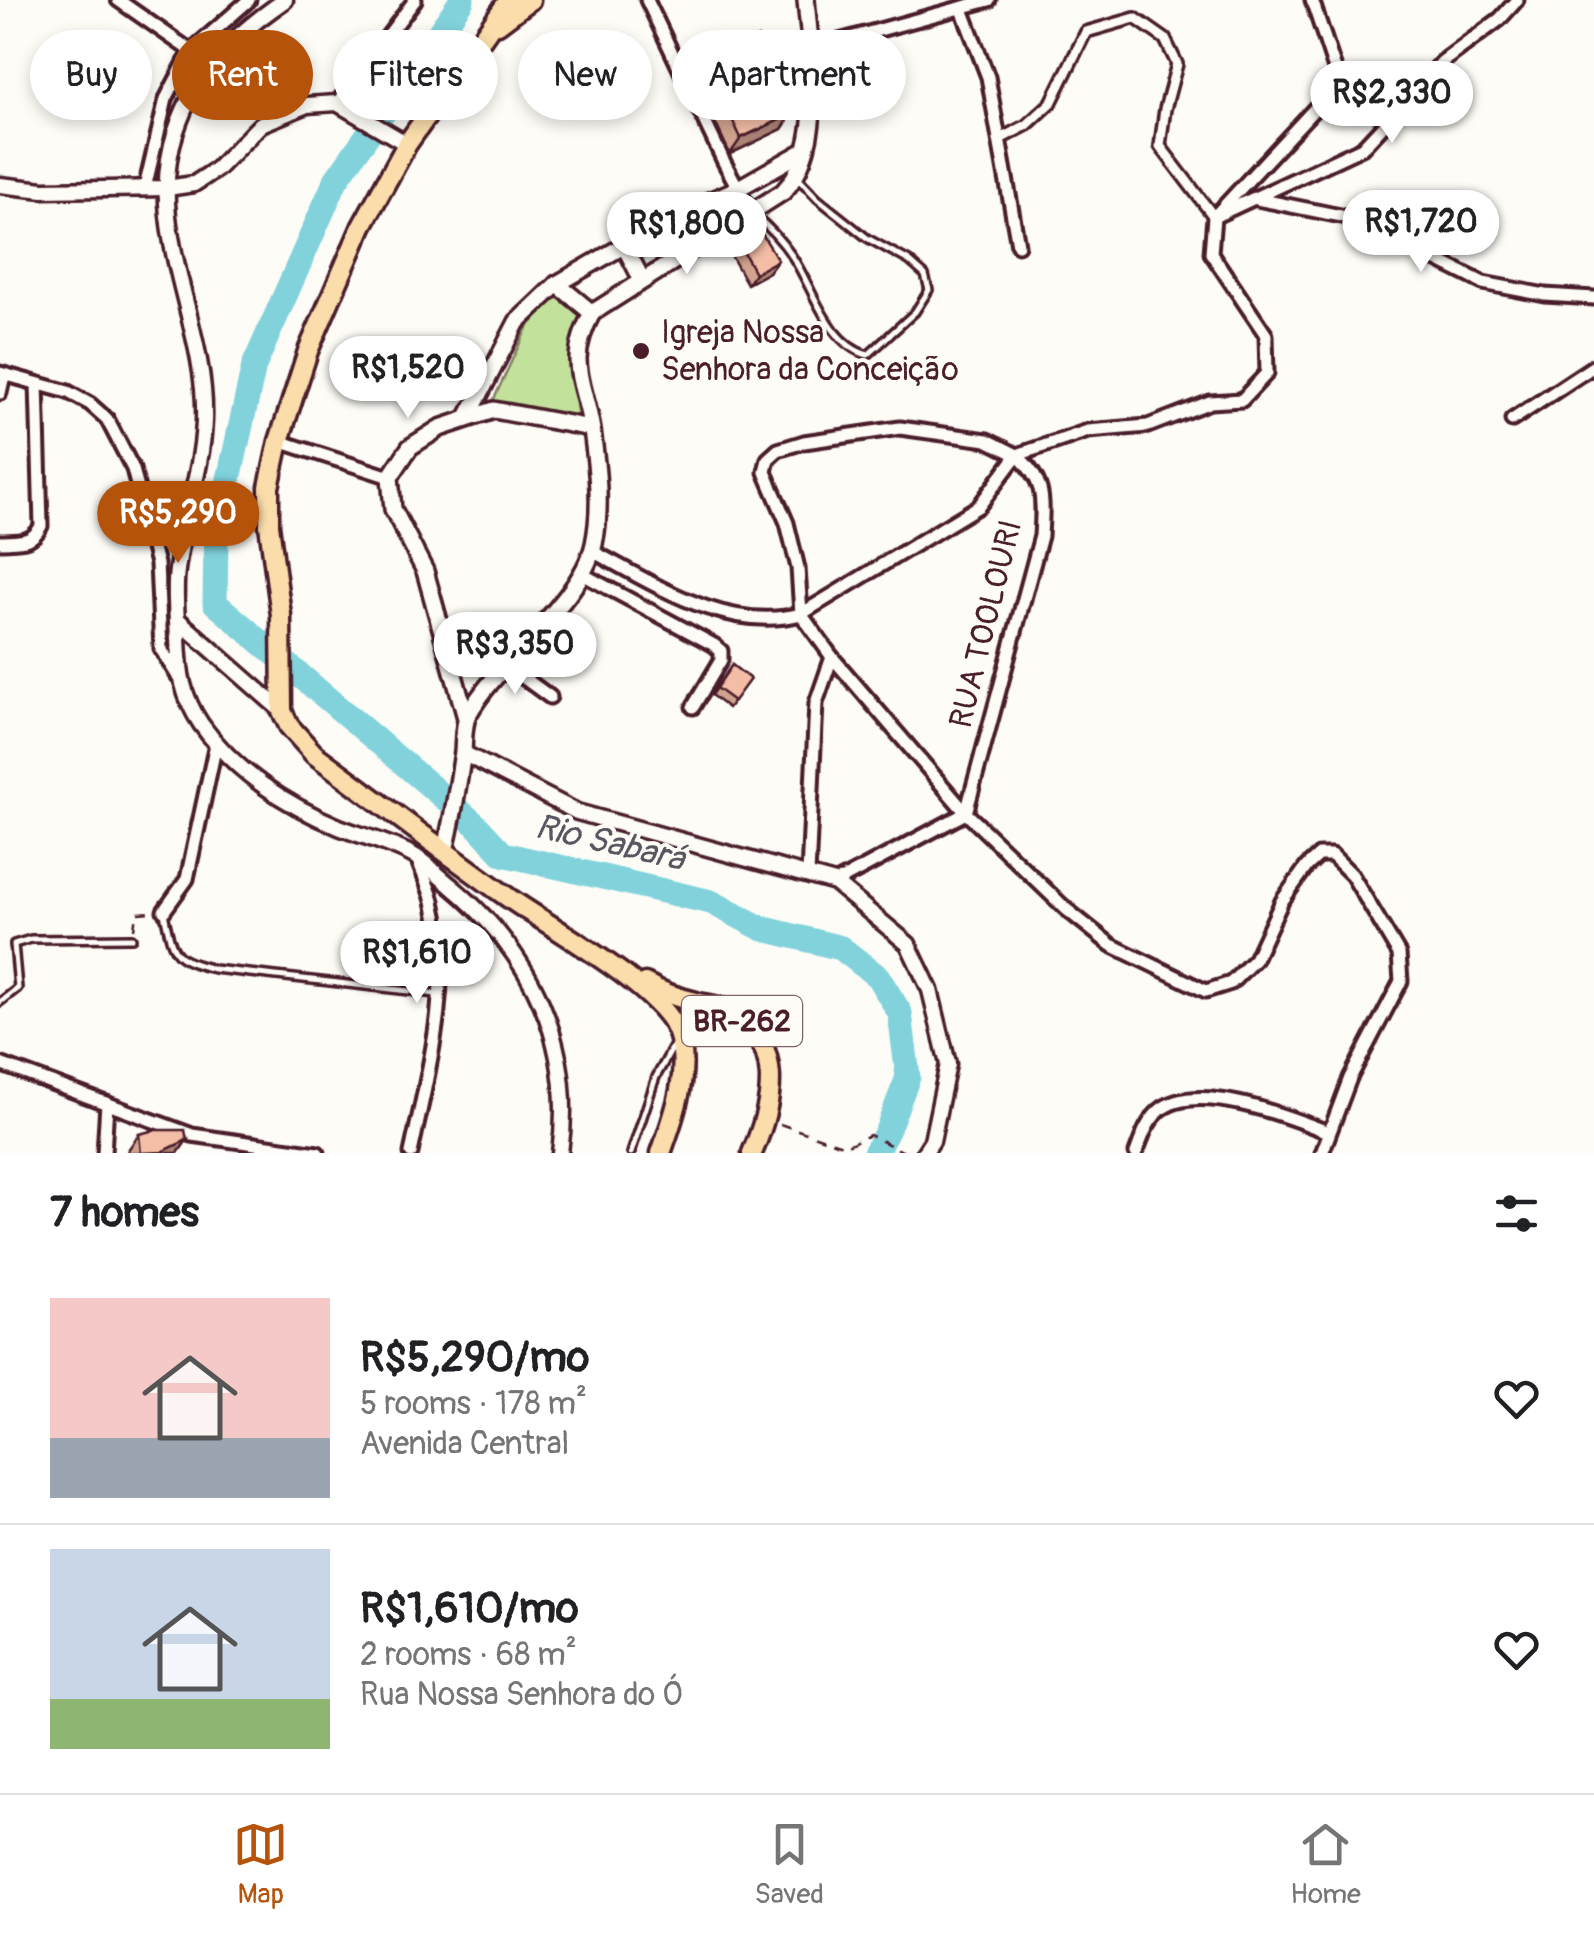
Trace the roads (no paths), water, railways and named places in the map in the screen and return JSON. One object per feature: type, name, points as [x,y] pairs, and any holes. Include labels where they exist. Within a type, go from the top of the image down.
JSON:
[{"type":"main road","points":[[487,30],[509,0]]},
{"type":"main road","points":[[491,30],[530,0]]},
{"type":"main road","points":[[806,0],[808,30]]},
{"type":"main road","points":[[282,711],[280,615],[268,487],[308,351],[399,139],[414,120]]},
{"type":"main road","points":[[466,718],[505,664],[584,576],[592,551],[598,524],[598,496],[591,428],[576,366],[580,336],[592,313],[783,192],[797,177],[810,120]]},
{"type":"main road","points":[[468,417],[517,322],[557,284],[677,215],[738,189],[804,151]]},
{"type":"main road","points":[[624,245],[642,280]]},
{"type":"main road","points":[[557,284],[592,313]]},
{"type":"main road","points":[[447,841],[466,718],[425,571],[393,508],[390,476],[410,447],[440,428],[494,410],[591,428]]},
{"type":"main road","points":[[453,680],[489,686]]},
{"type":"main road","name":"BR-262","points":[[282,711],[289,726],[314,754],[447,841],[506,896],[609,964],[662,992],[724,1008],[747,1024],[763,1044],[773,1081],[752,1153]]},
{"type":"main road","name":"BR-262","points":[[609,964],[655,1002],[678,1034],[683,1069],[661,1153]]},
{"type":"main road","points":[[678,1034],[698,1003]]},
{"type":"street","points":[[118,0],[172,38]]},
{"type":"street","points":[[214,30],[248,0]]},
{"type":"street","points":[[179,678],[176,572],[204,422],[194,336],[168,224],[167,188],[175,132],[210,65],[241,30],[285,0]]},
{"type":"street","points":[[395,30],[415,0]]},
{"type":"street","points":[[647,0],[751,212]]},
{"type":"street","points":[[873,30],[989,0]]},
{"type":"street","points":[[592,551],[683,598],[736,616],[776,620],[801,614],[979,506],[1017,454],[1088,431],[1148,426],[1210,402],[1242,400],[1267,373],[1266,335],[1211,253],[1214,217],[1318,105],[1338,75],[1312,0]]},
{"type":"street","points":[[1214,217],[1362,148],[1431,72],[1500,19],[1517,0]]},
{"type":"street","points":[[962,8],[988,77],[1018,246]]},
{"type":"street","points":[[998,140],[1027,125],[1051,103],[1086,32],[1136,18],[1165,39],[1176,64],[1164,109],[1160,146],[1214,217]]},
{"type":"street","points":[[146,188],[172,87]]},
{"type":"street","points":[[0,185],[43,190],[194,184],[217,169],[261,124],[308,105],[333,106]]},
{"type":"street","points":[[367,120],[399,139]]},
{"type":"street","points":[[1256,199],[1384,226],[1429,256],[1484,282],[1545,295],[1594,298]]},
{"type":"street","points":[[1512,420],[1594,366]]},
{"type":"street","points":[[0,393],[2,374],[68,392],[106,419],[133,468],[157,564],[161,649],[188,702],[216,744],[259,784],[298,808],[417,858],[482,912],[511,946],[533,982],[552,1038],[563,1091],[560,1153]]},
{"type":"street","points":[[0,542],[25,541],[36,536],[41,526],[38,384]]},
{"type":"street","points":[[1017,454],[986,440],[900,428],[804,442],[778,450],[768,459],[766,472],[791,538],[798,568],[801,614],[832,657],[966,813],[1066,908],[1112,945],[1206,990],[1232,983],[1255,959],[1282,901],[1306,866],[1320,855],[1332,855],[1352,875],[1399,954],[1401,981],[1350,1078],[1322,1153]]},
{"type":"street","points":[[279,441],[390,476]]},
{"type":"street","name":"RUA TOOLOURI","points":[[966,813],[1041,536],[1043,494],[1032,469],[1017,454]]},
{"type":"street","points":[[584,576],[721,652],[721,660],[694,707]]},
{"type":"street","points":[[178,619],[282,711]]},
{"type":"street","points":[[808,875],[816,702],[832,657]]},
{"type":"street","points":[[505,664],[550,697]]},
{"type":"street","points":[[164,912],[188,879],[216,744]]},
{"type":"street","points":[[462,753],[577,812],[835,883],[908,944],[930,990],[948,1064],[932,1140],[924,1153]]},
{"type":"street","points":[[835,883],[966,813]]},
{"type":"street","points":[[411,1153],[439,994],[440,955],[433,902],[417,858]]},
{"type":"street","points":[[0,1064],[192,1136],[318,1153]]},
{"type":"street","points":[[1136,1153],[1146,1125],[1162,1108],[1186,1100],[1220,1100],[1284,1115],[1328,1132]]},
{"type":"street","points":[[104,1153],[107,1104]]},
{"type":"lane","points":[[751,212],[776,234],[794,258],[835,332],[853,350],[868,355],[915,312],[929,290],[925,275],[909,261],[867,238],[797,177]]},
{"type":"lane","points":[[164,912],[172,948],[183,962],[214,969],[439,994]]},
{"type":"lane","points":[[0,1002],[18,988],[14,944],[31,939],[132,938]]},
{"type":"lane","points":[[631,1153],[656,1076],[678,1034]]},
{"type":"waterway","name":"Rio Sabará","points":[[462,0],[336,180],[254,366],[216,538],[215,603],[476,825],[503,854],[711,902],[761,928],[841,948],[878,977],[900,1013],[908,1077],[875,1153]]},
{"type":"place","name":"Igreja Nossa Senhora da Conceição","points":[[641,351]]}]
